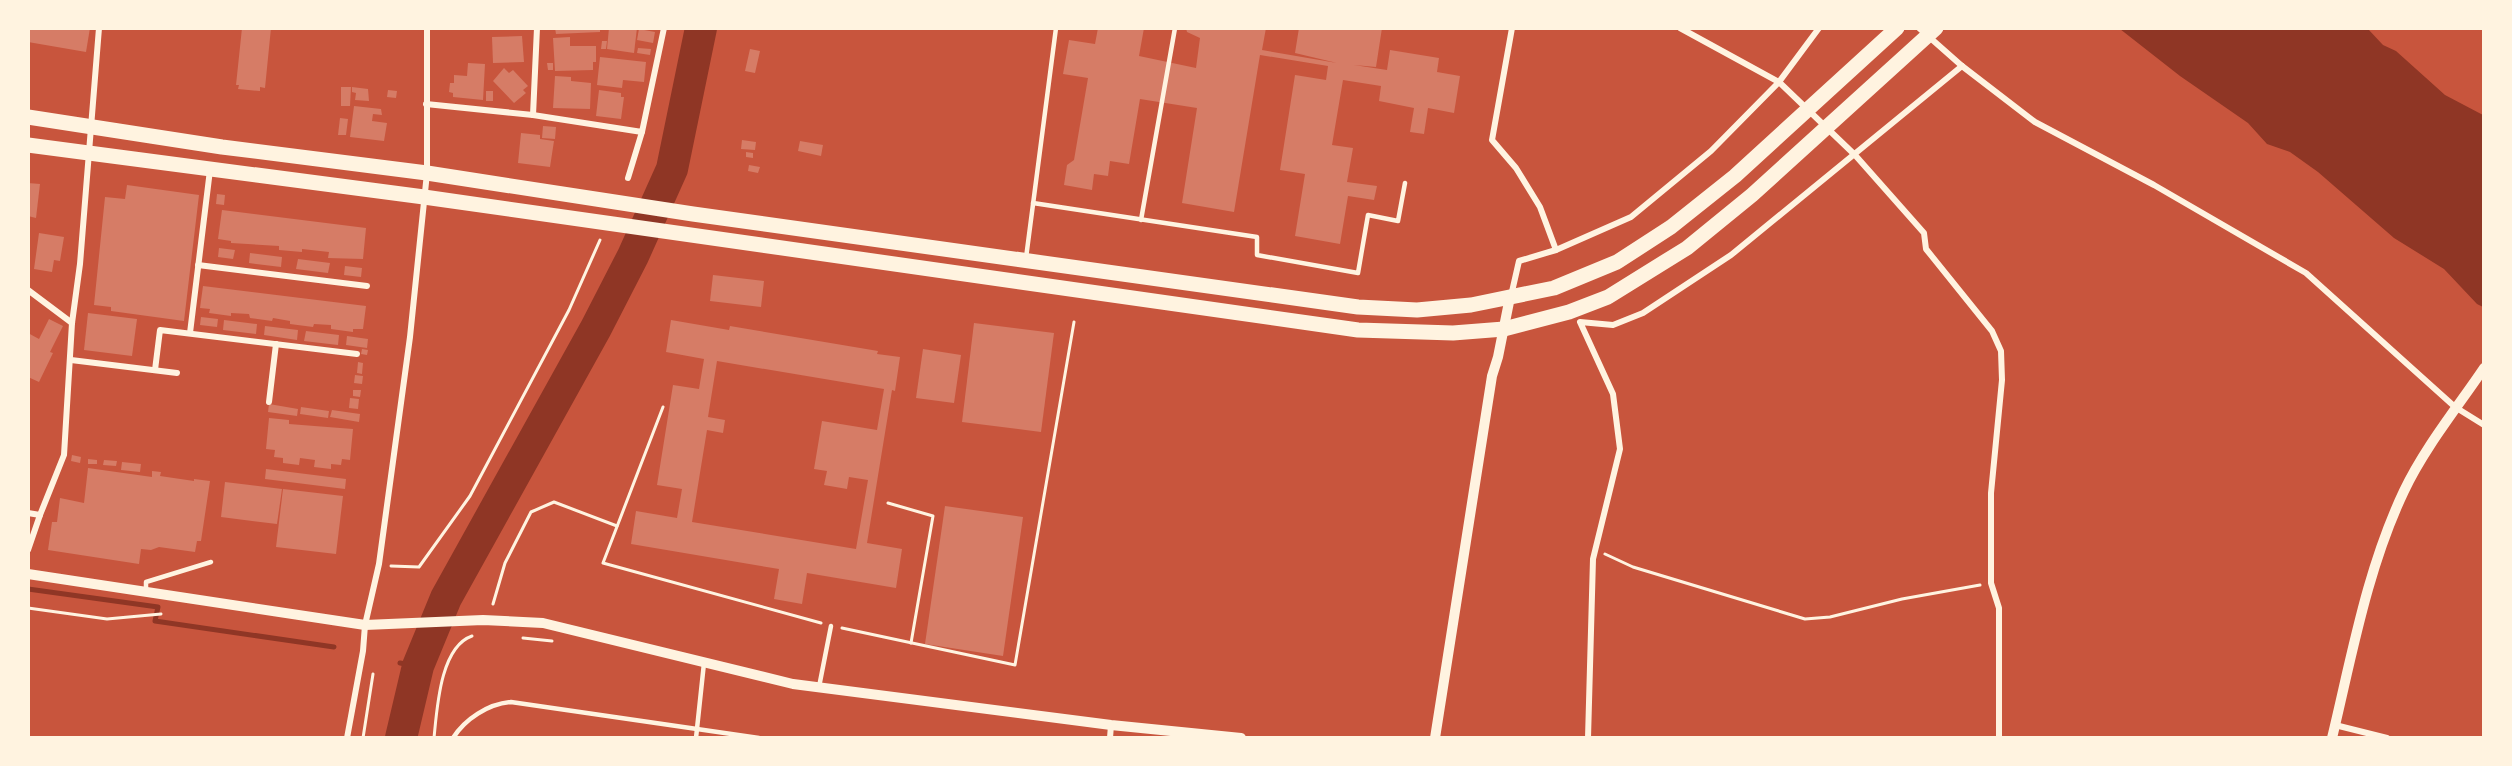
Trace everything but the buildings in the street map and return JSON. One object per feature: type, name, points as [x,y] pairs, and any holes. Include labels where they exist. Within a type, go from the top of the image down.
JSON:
[{"type":"main road","points":[[28,117],[222,147],[427,172],[693,214],[1025,261],[1358,307],[1417,310],[1470,305],[1554,288],[1617,262],[1671,227],[1735,176],[1897,28]]},
{"type":"main road","points":[[28,145],[424,197],[1358,330],[1453,333],[1504,329],[1569,312],[1608,297],[1687,248],[1752,195],[1936,28]]},
{"type":"street","points":[[28,550],[64,455],[72,323],[99,28]]},
{"type":"street","points":[[347,738],[363,651],[365,625],[379,564],[410,337],[427,172],[427,28]]},
{"type":"street","points":[[533,115],[537,28]]},
{"type":"street","points":[[628,178],[642,132],[664,28]]},
{"type":"street","points":[[1512,28],[1492,140],[1516,168],[1540,207],[1557,250]]},
{"type":"street","points":[[1680,28],[1779,82],[1855,155],[1924,233],[1926,249],[1992,331],[2001,351],[2002,380],[1991,494],[1990,583],[2000,608],[1999,738]]},
{"type":"street","points":[[1435,738],[1492,376],[1519,261],[1557,250],[1630,217],[1711,152],[1779,82],[1819,28]]},
{"type":"street","points":[[1919,28],[1962,66],[2035,122],[2154,185],[2306,273],[2455,406],[2484,425]]},
{"type":"street","points":[[1588,738],[1594,549],[1620,449],[1613,394],[1580,322],[1613,325],[1643,313],[1731,255],[1962,66]]},
{"type":"street","points":[[426,104],[533,115],[642,132]]},
{"type":"street","points":[[190,333],[211,169]]},
{"type":"street","points":[[198,265],[367,286]]},
{"type":"street","points":[[28,290],[72,323]]},
{"type":"street","points":[[155,370],[160,330],[357,354]]},
{"type":"street","points":[[269,402],[276,344]]},
{"type":"street","points":[[71,360],[177,373]]},
{"type":"street","points":[[2332,738],[2365,598],[2387,529],[2405,489],[2455,406],[2484,368]]},
{"type":"street","points":[[28,513],[40,515]]},
{"type":"street","points":[[28,574],[365,625],[483,620],[543,623],[793,684],[1112,725],[1241,738]]},
{"type":"street","points":[[1110,738],[1112,725]]},
{"type":"street","points":[[2335,725],[2387,738]]},
{"type":"lane","points":[[1025,261],[1056,28]]},
{"type":"lane","points":[[1141,220],[1175,28]]},
{"type":"lane","points":[[1033,202],[1257,237],[1257,255],[1358,273],[1368,215],[1398,221],[1405,183]]},
{"type":"lane","points":[[146,591],[146,582],[211,562]]},
{"type":"lane","points":[[819,687],[831,626]]},
{"type":"lane","points":[[696,738],[704,663]]},
{"type":"lane","points":[[453,738],[461,726],[483,711],[500,703],[510,702],[759,738]]},
{"type":"path","points":[[389,566],[419,567],[470,496],[568,310],[600,240]]},
{"type":"path","points":[[663,407],[603,564],[831,626],[1015,665],[1074,322]]},
{"type":"path","points":[[493,604],[505,563],[531,512],[554,502],[617,526]]},
{"type":"path","points":[[888,503],[933,516],[910,643]]},
{"type":"path","points":[[1594,549],[1633,567],[1805,619],[1830,617],[1902,599],[1990,583]]},
{"type":"path","points":[[28,608],[107,619],[162,614]]},
{"type":"path","points":[[434,738],[444,672],[456,647],[466,638],[474,635]]},
{"type":"path","points":[[516,637],[560,640]]},
{"type":"path","points":[[363,738],[374,666]]},
{"type":"shaded area","points":[[2120,29],[2368,29],[2383,45],[2396,51],[2445,95],[2483,115],[2483,307],[2477,304],[2444,269],[2394,238],[2318,172],[2290,152],[2267,144],[2248,123],[2180,76]]},
{"type":"waterway","points":[[401,738],[418,666],[446,598],[596,328],[633,256],[672,169],[701,28]]},
{"type":"waterway","points":[[28,589],[158,607],[155,621],[334,647]]},
{"type":"waterway","points":[[400,663],[418,666]]}]
